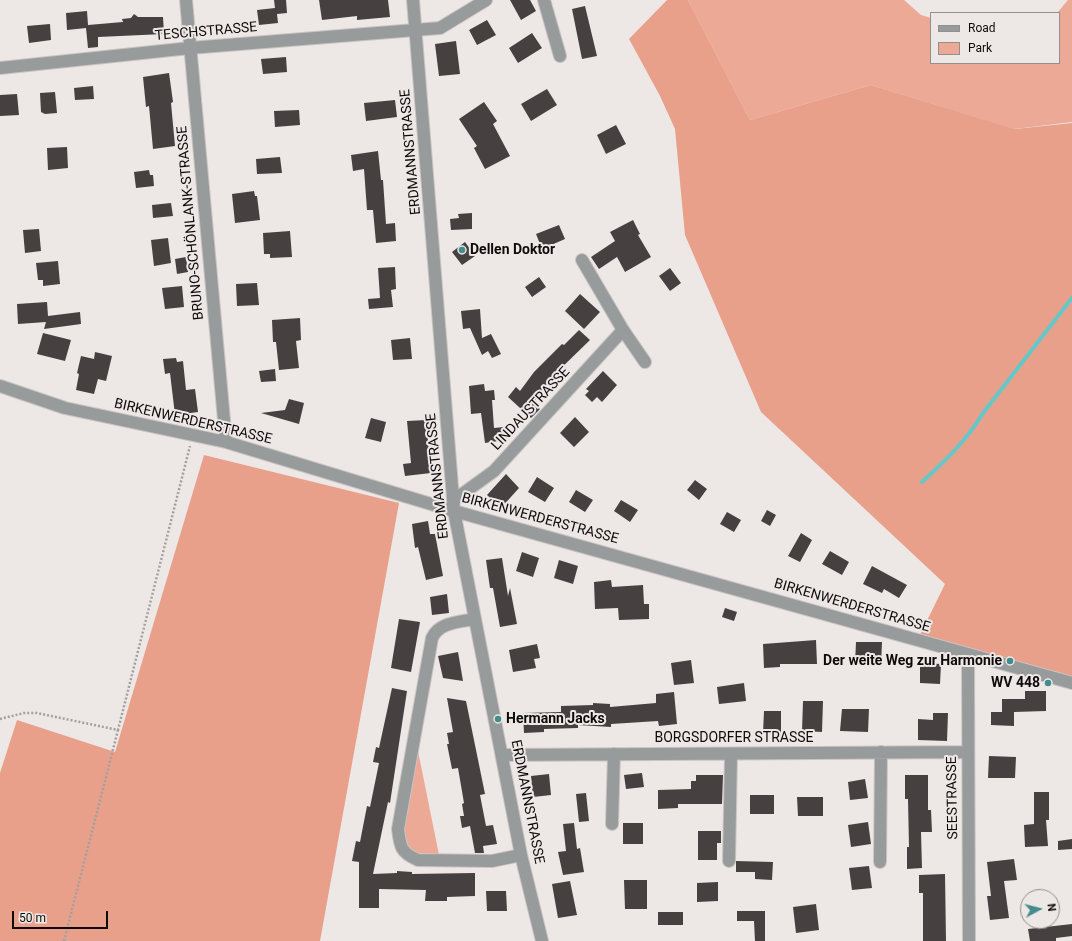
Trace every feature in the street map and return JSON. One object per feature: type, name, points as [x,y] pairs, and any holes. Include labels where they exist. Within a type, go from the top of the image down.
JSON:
[{"type":"street","name":"BRUNO-SCHÖNLANK-STRASSE","points":[[186,0],[226,442]]},
{"type":"street","name":"ERDMANNSTRASSE","points":[[414,0],[454,505],[522,855],[542,941]]},
{"type":"street","name":"TESCHSTRASSE","points":[[0,68],[190,48],[440,28],[486,0]]},
{"type":"street","points":[[544,0],[560,56]]},
{"type":"street","points":[[582,260],[623,330],[645,362]]},
{"type":"street","name":"LINDAUSTRASSE","points":[[454,505],[494,471],[623,330]]},
{"type":"street","name":"BIRKENWERDERSTRASSE","points":[[0,386],[66,408],[226,442],[454,505],[1072,683]]},
{"type":"street","points":[[475,619],[441,627],[435,632],[432,638],[398,829],[399,839],[401,848],[407,855],[418,860],[492,861],[522,855]]},
{"type":"street","name":"SEESTRASSE","points":[[968,654],[967,752],[969,941]]},
{"type":"street","points":[[880,862],[881,752]]},
{"type":"street","name":"BORGSDORFER STRASSE","points":[[502,755],[967,752]]},
{"type":"street","points":[[612,824],[614,754]]},
{"type":"street","points":[[729,861],[731,754]]},
{"type":"path","points":[[64,941],[193,434]]},
{"type":"path","points":[[0,719],[24,713],[38,713],[118,730]]},
{"type":"green space","points":[[688,0],[904,0],[921,15],[930,18],[930,64],[1060,64],[1060,12],[1058,12],[1068,0],[1072,0],[1072,122],[1014,129],[871,85],[750,120]]},
{"type":"green space","points":[[417,746],[439,855],[425,854],[414,851],[407,844],[403,830]]},
{"type":"shaded area","points":[[667,0],[688,0],[750,120],[871,85],[1015,129],[1072,123],[1072,680],[918,639],[945,584],[761,412],[685,235],[675,129],[660,96],[629,39]]},
{"type":"shaded area","points":[[204,455],[399,503],[320,941],[0,941],[0,773],[17,720],[115,752]]},
{"type":"building","points":[[274,0],[286,0],[287,13],[277,14],[278,23],[259,25],[257,10],[275,8]]},
{"type":"building","points":[[319,0],[388,0],[390,17],[357,20],[357,16],[322,20]]},
{"type":"building","points":[[510,0],[530,0],[536,11],[521,20]]},
{"type":"building","points":[[585,6],[597,56],[582,59],[572,9]]},
{"type":"building","points":[[87,11],[88,25],[123,22],[122,19],[131,18],[134,14],[138,17],[163,17],[164,34],[98,37],[98,47],[88,48],[86,28],[67,30],[66,13]]},
{"type":"building","points":[[487,20],[496,35],[477,45],[469,30]]},
{"type":"building","points":[[50,24],[51,40],[29,43],[27,26]]},
{"type":"building","points":[[532,33],[542,48],[518,63],[509,48]]},
{"type":"building","points":[[456,41],[460,74],[439,76],[435,44]]},
{"type":"building","points":[[286,57],[287,72],[263,74],[261,59]]},
{"type":"building","points":[[169,73],[173,102],[171,103],[175,146],[153,149],[149,106],[146,107],[143,77]]},
{"type":"building","points":[[93,86],[94,99],[75,100],[74,88]]},
{"type":"building","points":[[547,89],[557,105],[531,121],[521,104]]},
{"type":"building","points":[[55,92],[57,113],[45,114],[41,112],[40,93]]},
{"type":"building","points":[[17,94],[19,115],[0,116],[0,95]]},
{"type":"building","points":[[395,100],[397,117],[366,121],[364,103]]},
{"type":"building","points":[[484,102],[497,121],[493,124],[510,156],[485,169],[474,148],[477,146],[459,119]]},
{"type":"building","points":[[299,110],[300,125],[275,127],[274,111]]},
{"type":"building","points":[[616,125],[626,144],[606,154],[597,135]]},
{"type":"building","points":[[67,147],[68,168],[48,170],[47,148]]},
{"type":"building","points":[[378,151],[381,180],[383,180],[386,224],[395,223],[396,241],[376,243],[373,210],[367,210],[364,169],[353,171],[351,155]]},
{"type":"building","points":[[280,157],[282,173],[257,174],[256,159]]},
{"type":"building","points":[[149,170],[150,175],[153,175],[154,186],[136,188],[134,172]]},
{"type":"building","points":[[254,191],[255,196],[257,196],[260,220],[235,223],[232,194]]},
{"type":"building","points":[[171,203],[173,216],[153,218],[152,205]]},
{"type":"building","points":[[472,213],[472,229],[451,230],[450,219],[459,218],[458,214]]},
{"type":"building","points":[[633,220],[640,234],[638,235],[651,257],[625,272],[617,257],[599,269],[591,257],[615,241],[610,232]]},
{"type":"building","points":[[559,225],[565,239],[542,249],[536,234]]},
{"type":"building","points":[[39,229],[41,251],[25,253],[23,230]]},
{"type":"building","points":[[290,231],[292,257],[270,258],[270,254],[264,254],[263,233]]},
{"type":"building","points":[[168,238],[171,263],[154,266],[151,240]]},
{"type":"building","points":[[465,242],[475,256],[462,265],[452,252]]},
{"type":"building","points":[[186,257],[188,272],[177,274],[175,259]]},
{"type":"building","points":[[58,261],[60,284],[43,286],[43,280],[38,280],[36,263]]},
{"type":"building","points":[[395,267],[396,289],[391,290],[393,307],[369,309],[368,299],[380,298],[378,268]]},
{"type":"building","points":[[670,268],[681,283],[670,291],[659,276]]},
{"type":"building","points":[[539,277],[546,287],[532,297],[525,287]]},
{"type":"building","points":[[257,283],[259,305],[237,306],[236,284]]},
{"type":"building","points":[[182,286],[184,307],[165,309],[162,288]]},
{"type":"building","points":[[580,294],[600,312],[584,329],[565,311]]},
{"type":"building","points":[[47,302],[48,316],[80,312],[81,324],[44,329],[46,322],[18,324],[17,304]]},
{"type":"building","points":[[480,309],[482,338],[491,334],[501,354],[492,358],[488,351],[482,355],[470,328],[463,329],[461,311]]},
{"type":"building","points":[[300,318],[301,340],[296,341],[299,368],[279,370],[276,342],[273,342],[272,320]]},
{"type":"building","points":[[579,330],[590,340],[553,376],[533,403],[540,409],[531,418],[508,397],[516,387],[520,391],[534,372],[562,344],[564,345]]},
{"type":"building","points":[[43,333],[71,340],[65,361],[37,354]]},
{"type":"building","points":[[410,338],[412,359],[393,360],[391,340]]},
{"type":"building","points":[[95,352],[112,356],[106,381],[98,379],[94,394],[76,390],[79,374],[77,373],[81,356],[94,359]]},
{"type":"building","points":[[176,358],[177,362],[183,361],[186,390],[195,389],[198,412],[175,415],[170,373],[165,374],[163,359]]},
{"type":"building","points":[[275,369],[276,381],[261,382],[259,371]]},
{"type":"building","points":[[603,371],[617,385],[602,402],[597,397],[592,402],[585,395],[589,391],[586,389]]},
{"type":"building","points":[[484,384],[485,391],[494,390],[495,400],[492,400],[494,428],[504,427],[505,440],[485,443],[481,413],[471,414],[469,386]]},
{"type":"building","points":[[289,399],[304,403],[299,424],[261,413],[285,410]]},
{"type":"building","points":[[575,417],[589,432],[574,447],[560,433]]},
{"type":"building","points":[[371,418],[386,422],[381,442],[365,438]]},
{"type":"building","points":[[426,420],[431,473],[405,476],[403,464],[411,463],[407,421]]},
{"type":"building","points":[[506,474],[519,488],[501,508],[487,495]]},
{"type":"building","points":[[537,477],[554,488],[545,502],[528,492]]},
{"type":"building","points":[[695,480],[707,489],[699,500],[687,490]]},
{"type":"building","points":[[576,490],[593,500],[585,512],[569,502]]},
{"type":"building","points":[[621,500],[638,510],[630,522],[614,511]]},
{"type":"building","points":[[767,510],[776,515],[770,526],[761,521]]},
{"type":"building","points":[[727,512],[741,520],[734,532],[720,524]]},
{"type":"building","points":[[428,521],[430,534],[435,534],[443,576],[426,580],[418,547],[415,548],[412,524]]},
{"type":"building","points":[[801,533],[812,540],[800,562],[788,556]]},
{"type":"building","points":[[830,551],[849,562],[842,575],[822,564]]},
{"type":"building","points":[[522,552],[539,558],[533,577],[516,571]]},
{"type":"building","points":[[502,558],[508,596],[510,588],[517,624],[500,627],[493,588],[490,588],[486,560]]},
{"type":"building","points":[[559,560],[578,566],[573,584],[554,578]]},
{"type":"building","points":[[872,566],[907,585],[899,598],[884,589],[882,593],[863,584]]},
{"type":"building","points":[[611,580],[612,587],[643,585],[644,604],[649,604],[649,619],[619,620],[618,608],[595,609],[594,582]]},
{"type":"building","points":[[447,594],[449,613],[432,615],[430,597]]},
{"type":"building","points":[[725,608],[737,612],[734,621],[722,617]]},
{"type":"building","points":[[399,619],[420,622],[411,672],[391,668]]},
{"type":"building","points":[[816,640],[817,664],[780,664],[780,667],[764,668],[763,644]]},
{"type":"building","points":[[856,642],[882,642],[881,665],[855,664]]},
{"type":"building","points":[[537,644],[540,658],[534,659],[536,668],[513,672],[509,650]]},
{"type":"building","points":[[458,652],[463,681],[443,678],[438,656]]},
{"type":"building","points":[[691,660],[694,683],[674,685],[671,663]]},
{"type":"building","points":[[920,663],[941,664],[940,684],[920,683]]},
{"type":"building","points":[[744,683],[746,701],[719,704],[717,687]]},
{"type":"building","points":[[392,688],[407,691],[390,803],[388,802],[373,874],[397,873],[397,871],[412,872],[412,874],[475,873],[475,896],[447,897],[447,901],[425,901],[426,890],[379,889],[379,908],[359,908],[359,862],[352,861],[356,841],[360,842],[367,806],[370,807],[379,763],[373,762],[376,747],[379,748]]},
{"type":"building","points":[[1025,691],[1046,691],[1046,711],[1014,712],[1014,726],[991,725],[991,712],[1002,712],[1002,699],[1025,699]]},
{"type":"building","points":[[674,692],[677,724],[659,726],[658,721],[611,724],[611,727],[578,725],[578,728],[544,729],[544,732],[524,733],[523,713],[561,712],[561,706],[593,705],[593,703],[610,704],[610,707],[656,703],[656,694]]},
{"type":"building","points":[[447,698],[466,701],[485,794],[480,795],[486,826],[493,825],[497,844],[483,846],[484,853],[475,853],[470,826],[462,828],[460,816],[464,816],[462,804],[464,803],[458,768],[452,769],[447,744],[449,744],[447,733],[453,732]]},
{"type":"building","points":[[803,701],[823,701],[822,732],[802,731]]},
{"type":"building","points":[[842,709],[869,709],[868,732],[840,731]]},
{"type":"building","points":[[764,711],[781,711],[781,733],[763,733]]},
{"type":"building","points":[[933,713],[948,713],[947,741],[918,740],[918,719],[933,720]]},
{"type":"building","points":[[989,756],[1016,757],[1015,778],[988,778]]},
{"type":"building","points":[[642,773],[644,787],[626,789],[624,775]]},
{"type":"building","points":[[549,774],[551,795],[533,797],[531,776]]},
{"type":"building","points":[[696,775],[723,775],[722,804],[678,804],[678,808],[658,809],[658,790],[691,789],[691,781],[696,781]]},
{"type":"building","points":[[905,775],[928,775],[928,810],[931,810],[932,832],[921,832],[922,868],[907,869],[907,847],[909,847],[908,799],[905,799]]},
{"type":"building","points":[[865,779],[868,798],[850,800],[848,782]]},
{"type":"building","points":[[1034,792],[1049,792],[1049,820],[1046,820],[1048,846],[1025,847],[1024,825],[1034,824]]},
{"type":"building","points":[[586,793],[589,821],[579,822],[576,794]]},
{"type":"building","points":[[750,795],[774,795],[774,814],[750,814]]},
{"type":"building","points":[[797,797],[823,797],[823,816],[798,816]]},
{"type":"building","points":[[868,822],[871,844],[851,847],[848,825]]},
{"type":"building","points":[[574,823],[577,849],[580,848],[584,872],[563,875],[558,852],[566,851],[563,824]]},
{"type":"building","points":[[623,823],[643,823],[643,844],[623,844]]},
{"type":"building","points":[[698,831],[721,831],[721,843],[717,843],[717,860],[698,860]]},
{"type":"building","points":[[1072,839],[1072,849],[1058,850],[1058,841]]},
{"type":"building","points":[[1014,859],[1017,880],[1004,881],[1009,918],[990,920],[987,896],[991,896],[987,862]]},
{"type":"building","points":[[736,861],[773,862],[772,880],[755,879],[755,872],[736,872]]},
{"type":"building","points":[[869,866],[872,888],[852,890],[849,868]]},
{"type":"building","points":[[945,874],[946,941],[923,941],[923,893],[919,893],[919,875]]},
{"type":"building","points":[[624,880],[647,880],[647,909],[625,909]]},
{"type":"building","points":[[570,881],[577,915],[558,918],[552,884]]},
{"type":"building","points":[[718,882],[718,901],[697,902],[697,883]]},
{"type":"building","points":[[486,891],[506,891],[507,911],[487,911]]},
{"type":"building","points":[[816,904],[819,930],[796,933],[793,907]]},
{"type":"building","points":[[737,911],[765,911],[765,941],[755,941],[754,921],[737,921]]},
{"type":"building","points":[[658,912],[683,912],[683,925],[658,925]]},
{"type":"building","points":[[1072,924],[1072,936],[1056,938],[1056,941],[1030,941],[1028,929],[1060,929],[1060,925]]},
{"type":"waterway","points":[[922,482],[963,441],[1072,298]]},
{"type":"place","name":"Dellen Doktor","points":[[462,250]]},
{"type":"place","name":"Der weite Weg zur Harmonie","points":[[1010,661]]},
{"type":"place","name":"WV 448","points":[[1048,683]]},
{"type":"place","name":"Hermann Jacks","points":[[498,719]]}]
